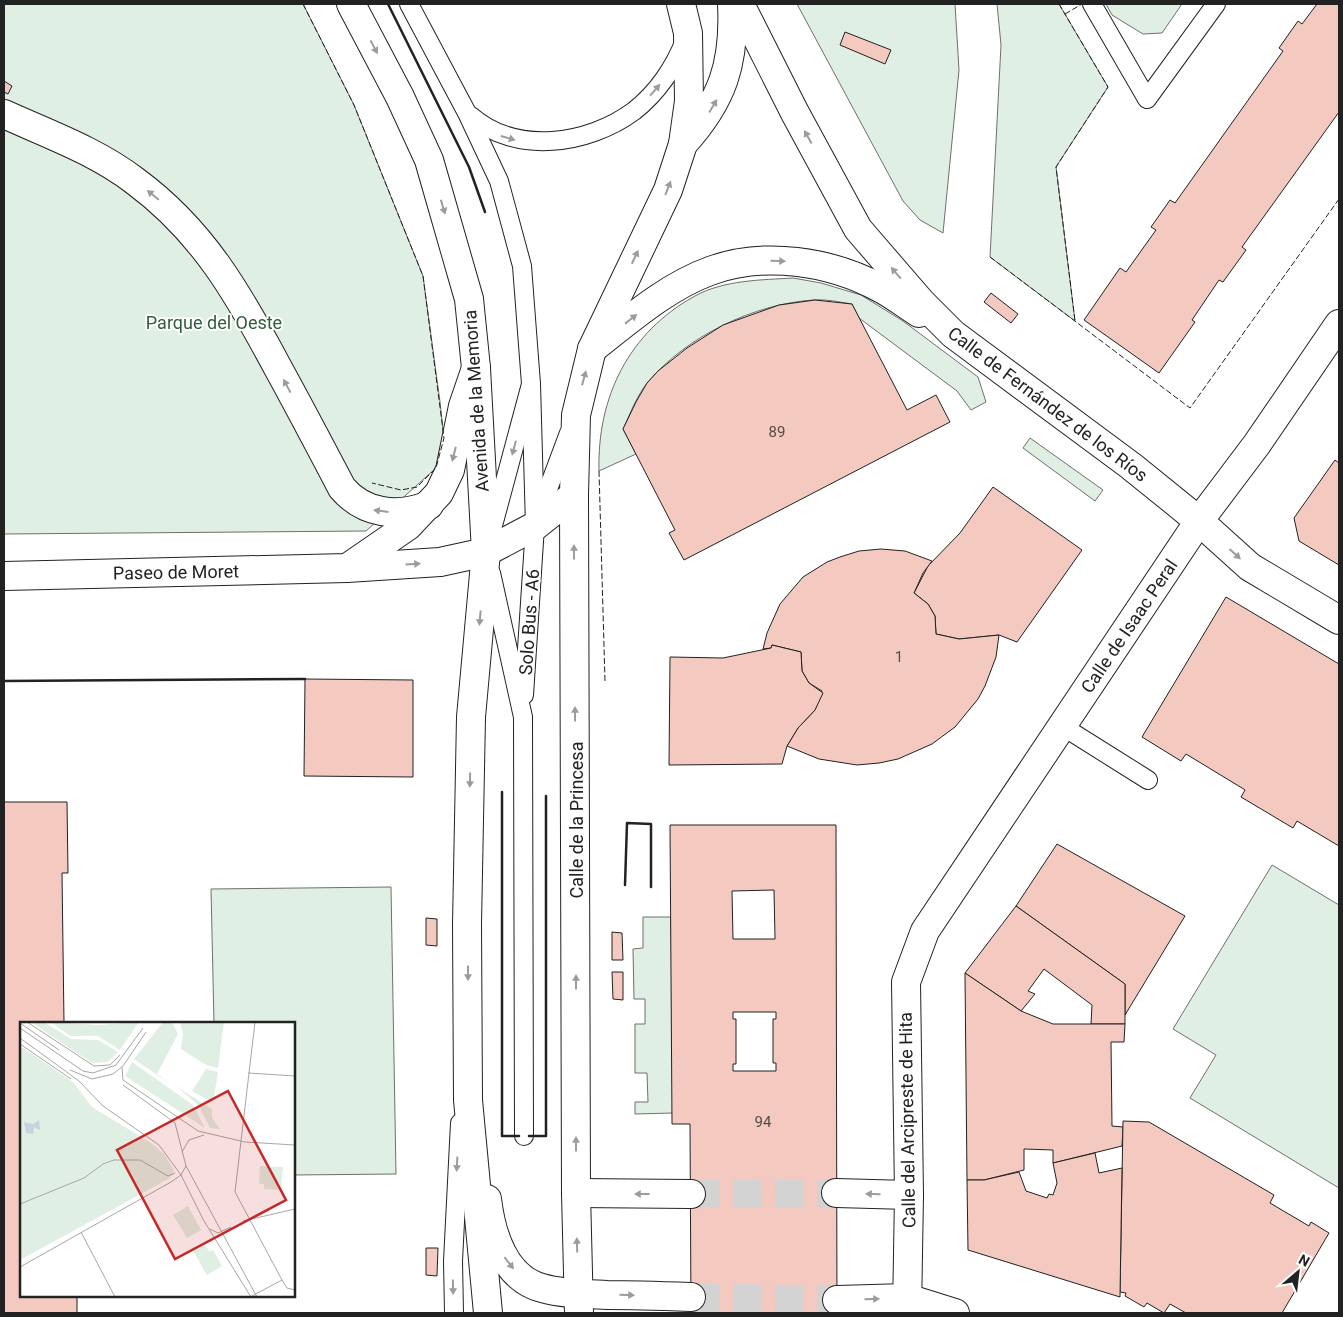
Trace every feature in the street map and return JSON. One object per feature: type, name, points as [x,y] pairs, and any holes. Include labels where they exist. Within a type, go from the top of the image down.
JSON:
[{"type":"main road","name":"Avenida de la Memoria","points":[[351,4],[400,97],[429,160],[469,299],[476,368],[486,552]]},
{"type":"main road","points":[[592,349],[668,190],[683,144],[689,101],[688,33],[681,4]]},
{"type":"main road","points":[[683,144],[704,122],[718,99],[732,55],[732,4]]},
{"type":"main road","name":"Calle de Fernández de los Ríos","points":[[740,4],[795,113],[858,229],[921,302],[952,334],[1131,466],[1199,521],[1250,567],[1339,620]]},
{"type":"main road","points":[[4,114],[81,148],[133,179],[167,206],[189,228],[240,297],[338,481],[349,496],[364,506],[379,511],[410,511],[429,505]]},
{"type":"main road","points":[[592,349],[648,306],[680,286],[710,271],[758,261],[779,260],[813,264],[847,273],[881,288],[952,334]]},
{"type":"main road","name":"Calle de Isaac Peral","points":[[925,931],[1199,521],[1257,444],[1339,324]]},
{"type":"main road","name":"Calle de la Princesa","points":[[579,1303],[576,1193],[574,495],[576,415],[592,349]]},
{"type":"main road","points":[[347,568],[408,526],[439,493],[450,470],[463,406],[476,368]]},
{"type":"main road","name":"Paseo de Moret","points":[[4,576],[347,568],[440,562],[486,552],[535,526],[574,495]]},
{"type":"main road","points":[[486,552],[471,717],[468,1100],[488,1313]]},
{"type":"main road","name":"Calle del Arcipreste de Hita","points":[[907,1306],[909,1196],[906,982],[925,931]]},
{"type":"main road","points":[[468,1100],[478,1114],[489,1219],[505,1258],[517,1273],[541,1288],[579,1303],[691,1297]]},
{"type":"main road","points":[[576,1193],[691,1194]]},
{"type":"main road","points":[[836,1193],[909,1196]]},
{"type":"main road","points":[[837,1300],[907,1306],[955,1313]]},
{"type":"lane","points":[[409,4],[467,113],[499,181],[522,266],[531,384],[535,526]]},
{"type":"lane","points":[[1092,4],[1148,99],[1216,4]]},
{"type":"lane","points":[[467,113],[484,128],[502,136],[526,141],[569,139],[605,128],[634,110],[659,86],[675,61],[688,33]]},
{"type":"lane","points":[[524,1136],[523,717],[486,552],[531,384]]},
{"type":"lane","points":[[535,526],[576,415]]},
{"type":"lane","name":"Solo Bus - A6","points":[[523,717],[535,526]]},
{"type":"lane","points":[[1062,726],[1148,780]]},
{"type":"lane","points":[[454,1313],[452,1261],[460,1111],[468,1100]]},
{"type":"green space","name":"Parque del Oeste","points":[[4,4],[303,4],[354,105],[423,276],[440,402],[444,438],[436,468],[366,531],[4,534]]},
{"type":"green space","points":[[797,4],[955,4],[959,70],[943,233],[920,220],[903,201]]},
{"type":"green space","points":[[997,4],[1059,4],[1108,87],[1056,167],[1075,321],[990,257],[1001,45]]},
{"type":"green space","points":[[1106,4],[1182,4],[1162,33],[1143,34],[1112,15]]},
{"type":"green space","points":[[793,278],[821,283],[861,295],[903,321],[978,377],[986,402],[971,410],[957,391],[859,318],[852,304],[818,300],[791,303],[768,308],[723,325],[682,350],[664,365],[640,393],[623,429],[636,454],[599,471],[600,444],[604,418],[611,393],[622,369],[635,348],[652,328],[672,311],[706,291],[730,284],[756,280]]},
{"type":"green space","points":[[1030,438],[1103,490],[1095,501],[1023,448]]},
{"type":"green space","points":[[1272,865],[1339,905],[1339,1188],[1190,1098],[1216,1055],[1173,1029]]},
{"type":"green space","points":[[391,887],[396,1174],[295,1175],[295,1022],[214,1022],[211,889]]},
{"type":"green space","points":[[643,917],[671,917],[673,1113],[635,1114],[635,1102],[648,1102],[647,1073],[635,1073],[635,1024],[645,1024],[645,999],[634,999],[633,949],[643,948]]},
{"type":"building","points":[[1317,4],[1339,4],[1339,112],[1242,247],[1246,250],[1223,282],[1219,280],[1192,320],[1195,322],[1159,373],[1084,320],[1120,268],[1126,272],[1156,230],[1151,227],[1170,200],[1175,203],[1283,51],[1279,48],[1298,21],[1302,24]]},
{"type":"building","points":[[845,32],[891,50],[885,64],[840,45]]},
{"type":"building","points":[[4,81],[12,86],[8,94],[4,92]]},
{"type":"building","points":[[991,293],[1018,314],[1011,323],[984,302]]},
{"type":"building","points":[[815,300],[852,304],[907,410],[936,395],[950,422],[684,560],[669,533],[675,530],[623,429],[636,402],[647,383],[658,371],[687,348],[723,325],[779,305]]},
{"type":"building","points":[[1335,460],[1339,463],[1339,565],[1299,541],[1294,518]]},
{"type":"building","points":[[993,487],[1082,550],[1017,642],[999,635],[959,639],[936,634],[935,616],[928,604],[914,593],[928,566],[960,533]]},
{"type":"building","points":[[881,549],[905,551],[932,561],[923,573],[914,593],[928,604],[935,616],[936,634],[959,639],[999,635],[996,657],[978,699],[955,727],[932,744],[898,759],[879,763],[857,765],[819,759],[787,746],[798,728],[815,710],[822,691],[809,683],[802,671],[801,652],[772,645],[771,648],[763,649],[767,633],[780,604],[803,577],[827,562],[840,557],[859,551]]},
{"type":"building","points":[[1226,597],[1339,664],[1339,846],[1297,821],[1293,828],[1241,797],[1245,790],[1186,754],[1181,761],[1142,737]]},
{"type":"building","points":[[772,645],[801,652],[802,671],[809,683],[823,693],[815,710],[798,728],[787,746],[782,764],[669,765],[670,657],[723,658],[771,648]]},
{"type":"building","points":[[305,679],[413,680],[413,777],[304,776]]},
{"type":"building","points":[[4,802],[67,802],[68,873],[62,873],[64,1022],[20,1022],[20,1297],[77,1297],[77,1313],[4,1313]]},
{"type":"building","points":[[670,825],[836,825],[837,1313],[691,1313],[690,1124],[672,1124]],"holes":[[[774,890],[775,939],[733,939],[732,891]],[[733,1012],[776,1012],[776,1019],[773,1019],[773,1063],[776,1063],[776,1071],[733,1071],[733,1064],[736,1064],[736,1019],[733,1019]]]},
{"type":"building","points":[[1057,844],[1185,916],[1125,1015],[1125,984],[1016,906]]},
{"type":"building","points":[[1016,906],[1125,984],[1125,1024],[1091,1024],[1092,1005],[1044,969],[1028,991],[1035,994],[1021,1011],[965,973]]},
{"type":"building","points":[[426,918],[437,919],[437,946],[426,945]]},
{"type":"building","points":[[612,932],[622,933],[623,960],[612,960]]},
{"type":"building","points":[[612,972],[623,972],[623,1000],[613,999]]},
{"type":"building","points":[[965,973],[1021,1011],[1053,1024],[1125,1024],[1124,1042],[1111,1042],[1112,1126],[1123,1127],[1122,1146],[1053,1163],[1053,1150],[1024,1149],[1024,1170],[984,1180],[967,1180]]},
{"type":"building","points":[[1123,1121],[1149,1122],[1274,1195],[1270,1203],[1309,1226],[1311,1222],[1329,1233],[1282,1313],[1186,1313],[1170,1304],[1164,1313],[1147,1303],[1144,1307],[1125,1296],[1126,1293],[1120,1292]]},
{"type":"building","points":[[1095,1153],[1099,1173],[1122,1168],[1120,1297],[968,1250],[967,1180],[984,1180],[1019,1172],[1026,1191],[1047,1198],[1049,1194],[1053,1195],[1057,1183],[1053,1163]]},
{"type":"building","points":[[426,1248],[438,1248],[437,1276],[426,1275]]},
{"type":"tunnel","points":[[691,1194],[836,1193]]},
{"type":"tunnel","points":[[691,1297],[837,1300]]},
{"type":"fence","points":[[303,4],[354,105],[423,276],[444,438],[436,468],[417,487],[401,490],[372,483]]},
{"type":"fence","points":[[1059,4],[1108,87],[1056,167],[1075,321]]},
{"type":"fence","points":[[1065,14],[1082,4]]},
{"type":"fence","points":[[990,257],[1190,408],[1339,199]]},
{"type":"fence","points":[[599,471],[605,681]]},
{"type":"wall","points":[[388,4],[469,167],[485,212]]},
{"type":"wall","points":[[4,681],[305,679]]},
{"type":"wall","points":[[502,792],[502,1136],[519,1136]]},
{"type":"wall","points":[[529,1136],[546,1136],[546,796]]},
{"type":"wall","points":[[625,885],[627,823],[651,824],[651,887]]}]
